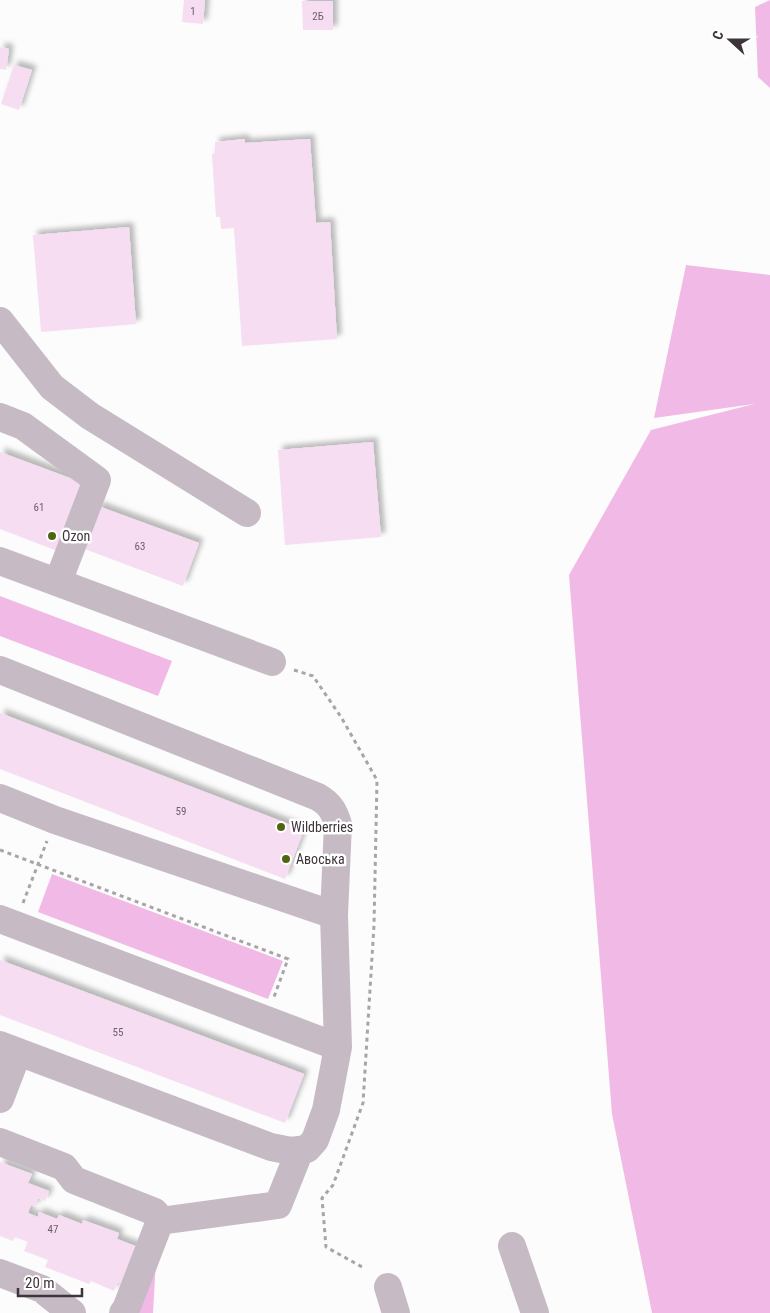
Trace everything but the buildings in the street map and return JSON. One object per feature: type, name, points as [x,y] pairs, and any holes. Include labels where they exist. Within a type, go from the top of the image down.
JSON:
[{"type":"lane","points":[[0,321],[52,387],[90,416],[248,513]]},
{"type":"lane","points":[[0,418],[23,426],[96,480],[58,582]]},
{"type":"lane","points":[[0,561],[272,662]]},
{"type":"lane","points":[[0,670],[318,797],[328,803],[334,811],[338,824],[334,915],[338,1047],[326,1110],[315,1140],[307,1149],[291,1151],[271,1147],[9,1049],[0,1099]]},
{"type":"lane","points":[[0,798],[55,820],[334,915]]},
{"type":"lane","points":[[8,922],[338,1047]]},
{"type":"lane","points":[[0,1142],[64,1167],[74,1180],[155,1212],[160,1221]]},
{"type":"lane","points":[[160,1221],[278,1205],[300,1150]]},
{"type":"lane","points":[[123,1313],[160,1221]]},
{"type":"lane","points":[[512,1246],[535,1313]]},
{"type":"lane","points":[[0,1273],[42,1289],[72,1313]]},
{"type":"lane","points":[[388,1286],[396,1313]]},
{"type":"path","points":[[8,922],[38,864],[55,820]]},
{"type":"path","points":[[0,850],[288,959],[266,1019]]},
{"type":"shaded area","points":[[770,0],[770,88],[758,77],[755,7]]},
{"type":"shaded area","points":[[686,265],[770,275],[770,1313],[652,1313],[612,1114],[569,575],[651,430],[754,404],[654,418]]},
{"type":"shaded area","points":[[0,596],[172,661],[158,696],[0,636]]},
{"type":"shaded area","points":[[52,874],[283,961],[268,999],[38,912]]},
{"type":"shaded area","points":[[156,1260],[153,1313],[136,1313]]},
{"type":"place","name":"Ozon","points":[[52,536]]},
{"type":"place","name":"Wildberries","points":[[281,827]]},
{"type":"place","name":"Авоська","points":[[286,859]]}]
